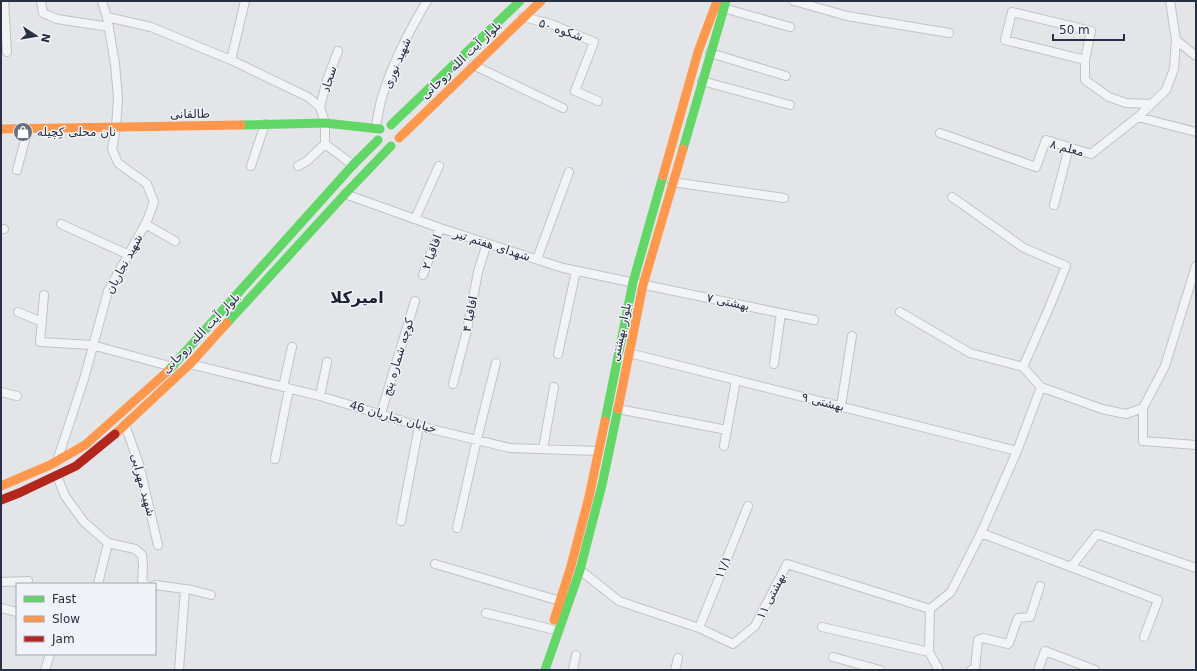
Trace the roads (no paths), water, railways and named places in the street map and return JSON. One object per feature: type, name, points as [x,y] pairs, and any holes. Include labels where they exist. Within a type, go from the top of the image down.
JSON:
[{"type":"main road","name":"بلوار آیت الله روحانی","points":[[391,125],[520,1]]},
{"type":"main road","name":"بلوار آیت الله روحانی","points":[[399,138],[541,1]]},
{"type":"main road","name":"بلوار بهشتی","points":[[537,670],[560,601],[589,496],[633,282],[698,52],[717,1]]},
{"type":"main road","name":"بلوار بهشتی","points":[[545,670],[580,570],[602,485],[643,285],[683,143],[725,5]]},
{"type":"main road","name":"طالقانی","points":[[1,129],[325,123],[378,128]]},
{"type":"main road","points":[[391,125],[397,130],[399,138],[395,145],[384,146],[378,140],[378,128],[391,125]]},
{"type":"main road","name":"بلوار آیت الله روحانی","points":[[1,486],[57,461],[85,445],[173,367],[267,260],[353,165],[378,140]]},
{"type":"main road","points":[[674,141],[683,143]]},
{"type":"main road","name":"بلوار آیت الله روحانی","points":[[1,500],[57,476],[76,466],[125,425],[190,364],[345,194],[391,146]]},
{"type":"main road","points":[[598,451],[608,453]]},
{"type":"street","points":[[4,1],[7,52]]},
{"type":"street","points":[[42,1],[43,13],[57,19],[109,28]]},
{"type":"street","name":"شهید نجاریان","points":[[57,461],[84,379],[92,345],[108,291],[146,224],[154,202],[147,184],[118,163],[112,149],[116,128],[118,98],[115,64],[107,17],[102,1]]},
{"type":"street","points":[[231,60],[245,1]]},
{"type":"street","name":"شهید نوری","points":[[378,128],[382,98],[393,67],[415,21],[427,1]]},
{"type":"street","points":[[794,1],[847,16],[949,33]]},
{"type":"street","name":"معلم ۸","points":[[940,133],[1036,167],[1046,140],[1091,154],[1138,117],[1166,90],[1174,69],[1176,40],[1170,1]]},
{"type":"street","points":[[725,5],[790,27]]},
{"type":"street","points":[[1085,60],[1005,40],[1012,12],[1092,32],[1085,60],[1085,80],[1109,97],[1126,103],[1151,104]]},
{"type":"street","points":[[107,17],[151,27],[231,60],[308,97],[320,107],[325,123],[325,144],[307,161],[298,166]]},
{"type":"street","name":"شکوه ۵۰","points":[[523,17],[551,24],[594,42],[575,91],[598,101]]},
{"type":"street","points":[[1176,40],[1196,56]]},
{"type":"street","name":"سجاد","points":[[320,107],[327,80],[338,51]]},
{"type":"street","points":[[710,53],[786,76]]},
{"type":"street","points":[[473,65],[563,108]]},
{"type":"street","points":[[702,81],[790,104]]},
{"type":"street","points":[[1138,117],[1196,132]]},
{"type":"street","points":[[251,166],[265,124]]},
{"type":"street","points":[[18,170],[28,129]]},
{"type":"street","points":[[325,144],[353,165]]},
{"type":"street","points":[[1054,205],[1069,148]]},
{"type":"street","points":[[415,219],[439,166]]},
{"type":"street","points":[[537,259],[569,172]]},
{"type":"street","points":[[672,182],[784,198]]},
{"type":"street","name":"شهدای هفتم تیر","points":[[345,194],[440,228],[563,268],[643,285]]},
{"type":"street","points":[[952,197],[1024,248],[1066,266],[1023,367]]},
{"type":"street","points":[[61,224],[128,255]]},
{"type":"street","points":[[146,224],[175,241]]},
{"type":"street","name":"اقاقیا ۲","points":[[423,275],[440,228]]},
{"type":"street","name":"اقاقیا ۴","points":[[454,384],[467,330],[478,272],[487,243]]},
{"type":"street","points":[[1196,266],[1165,366],[1143,408],[1143,441],[1196,445]]},
{"type":"street","points":[[558,354],[576,271]]},
{"type":"street","name":"بهشتی ۷","points":[[643,285],[814,320]]},
{"type":"street","points":[[44,295],[40,342],[92,345],[173,367]]},
{"type":"street","name":"کوچه شماره پنج","points":[[381,413],[415,301]]},
{"type":"street","points":[[18,312],[42,322]]},
{"type":"street","points":[[900,312],[970,352],[1023,367],[1041,387],[1102,409],[1126,414],[1143,408]]},
{"type":"street","points":[[774,364],[781,313]]},
{"type":"street","points":[[841,406],[852,336]]},
{"type":"street","points":[[275,459],[292,347]]},
{"type":"street","name":"بهشتی ۹","points":[[628,353],[1017,451]]},
{"type":"street","points":[[320,396],[327,362]]},
{"type":"street","points":[[457,528],[496,363]]},
{"type":"street","name":"خیابان نجاریان 46","points":[[190,364],[320,396],[381,413],[419,426],[510,448],[598,451]]},
{"type":"street","points":[[724,446],[736,380]]},
{"type":"street","points":[[543,449],[554,387]]},
{"type":"street","points":[[939,670],[929,652],[930,609],[951,592],[981,533],[1017,451],[1041,387]]},
{"type":"street","points":[[1,392],[17,396]]},
{"type":"street","points":[[618,409],[727,430]]},
{"type":"street","name":"شهید مهرابی","points":[[125,425],[138,464],[158,545]]},
{"type":"street","points":[[401,521],[419,426]]},
{"type":"street","points":[[57,476],[65,496],[84,522],[108,543],[135,549],[142,555],[142,583]]},
{"type":"street","name":"۱۱/۱","points":[[699,628],[748,506]]},
{"type":"street","points":[[981,533],[1158,600],[1144,637]]},
{"type":"street","points":[[1071,567],[1097,534],[1196,568]]},
{"type":"street","points":[[98,583],[108,543]]},
{"type":"street","points":[[435,564],[560,601]]},
{"type":"street","name":"بهشتی ۱۱","points":[[580,570],[619,601],[699,628],[733,644],[755,626],[787,564],[930,609]]},
{"type":"street","points":[[1,582],[28,581]]},
{"type":"street","points":[[156,585],[185,589],[211,595]]},
{"type":"street","points":[[971,670],[975,668],[978,640],[983,638],[1008,644],[1018,618],[1030,617],[1040,586]]},
{"type":"street","points":[[179,670],[185,589]]},
{"type":"street","points":[[1,608],[16,612]]},
{"type":"street","points":[[486,613],[551,628]]},
{"type":"street","points":[[822,626],[929,652]]},
{"type":"street","points":[[1038,670],[1045,651],[1095,670]]},
{"type":"street","points":[[45,670],[50,655]]},
{"type":"street","points":[[573,670],[576,655]]},
{"type":"street","points":[[833,657],[880,670]]},
{"type":"street","points":[[675,670],[678,658]]},
{"type":"place","name":"نان محلی کِچیله","points":[[23,132]]},
{"type":"district","name":"امیرکلا","points":[[357,297]]}]
